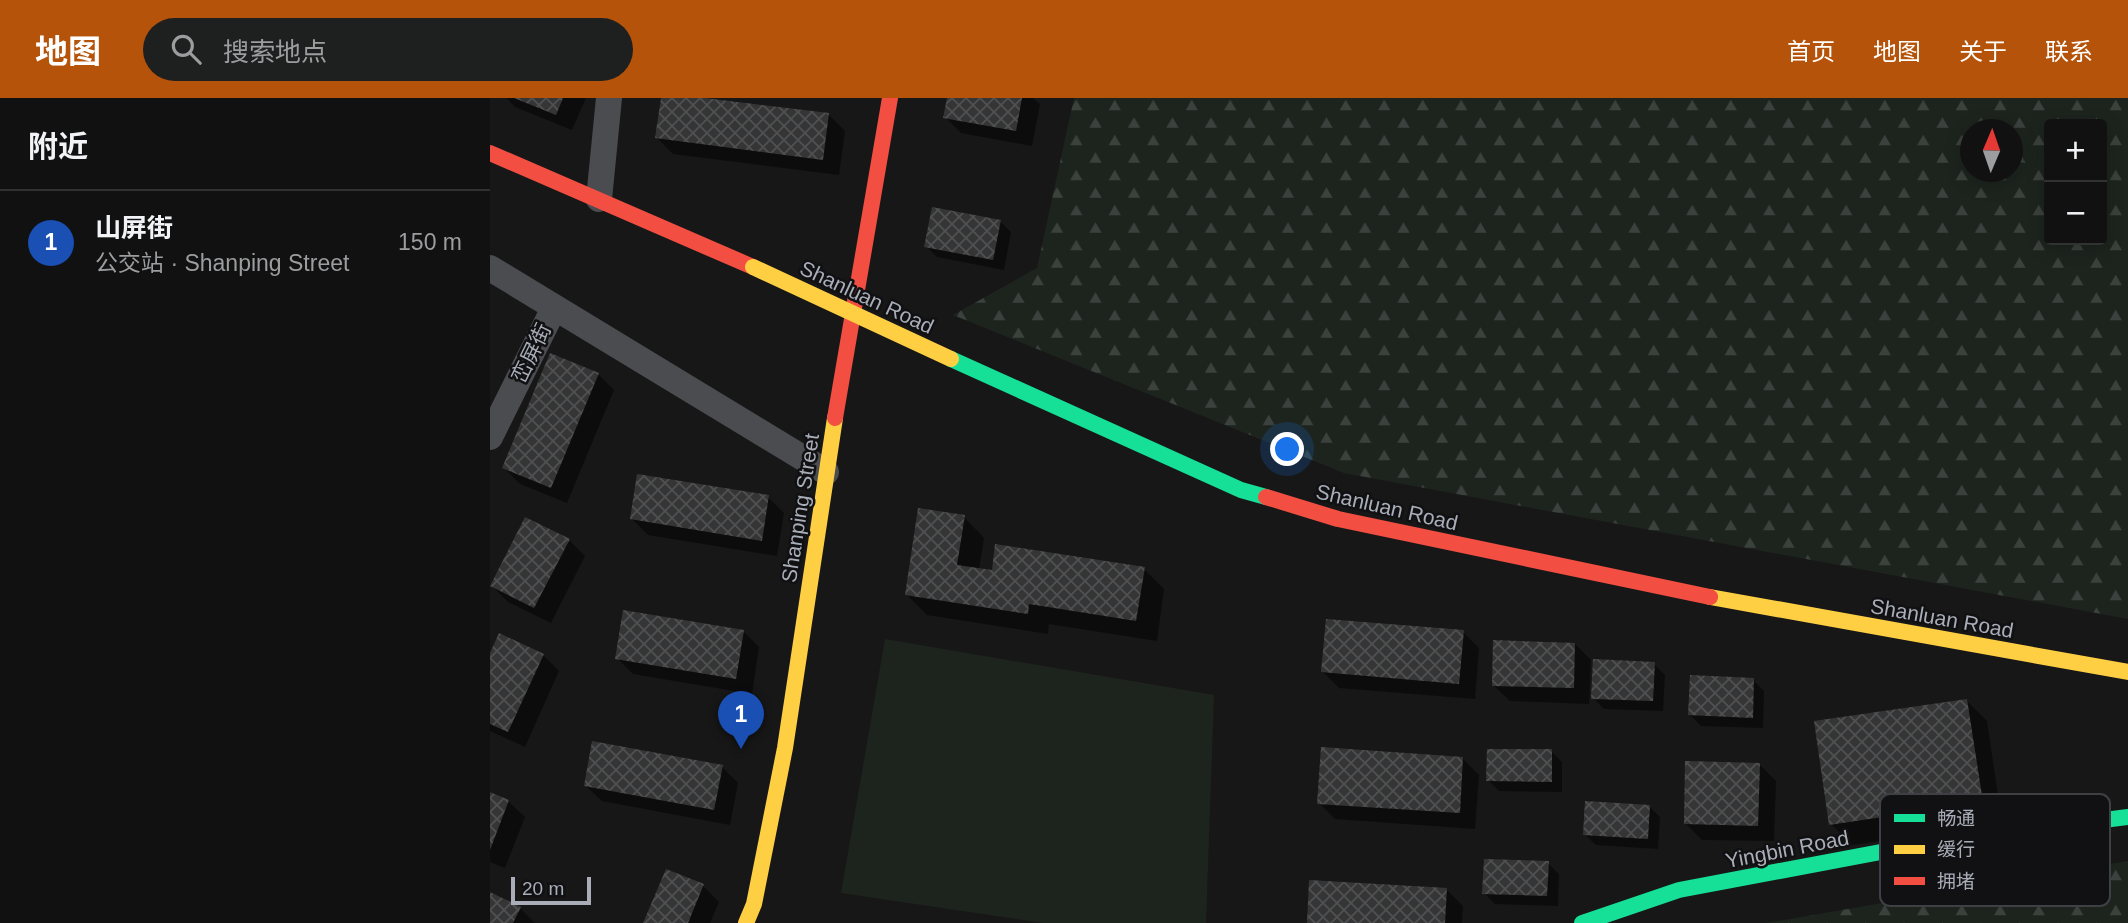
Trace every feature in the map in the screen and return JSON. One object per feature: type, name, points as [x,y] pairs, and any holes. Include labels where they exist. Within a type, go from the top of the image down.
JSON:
[{"type":"main road","name":"Shanping Street","points":[[746,923],[754,904],[785,748],[826,472],[890,98]]},
{"type":"main road","name":"Shanluan Road","points":[[490,153],[753,267],[1241,490],[1338,519],[1733,603],[2128,671]]},
{"type":"main road","name":"Yingbin Road","points":[[2110,819],[2128,817]]},
{"type":"main road","name":"Yingbin Road","points":[[1582,923],[1679,890],[1880,852]]},
{"type":"street","points":[[599,199],[609,98]]},
{"type":"street","points":[[490,268],[826,472]]},
{"type":"street","name":"峦屏街","points":[[490,437],[554,308]]},
{"type":"green space","points":[[1074,98],[2128,98],[2128,619],[1344,473],[953,315],[1037,268]]},
{"type":"green space","points":[[885,639],[1214,695],[1206,923],[1043,923],[841,893]]},
{"type":"green space","points":[[2128,861],[2128,923],[1766,923],[1880,903],[1880,906],[2110,906],[2110,864]]},
{"type":"building","points":[[514,98],[563,98],[556,115]]},
{"type":"building","points":[[661,98],[705,98],[829,113],[823,160],[655,138]]},
{"type":"building","points":[[947,98],[1022,98],[1016,131],[943,118]]},
{"type":"building","points":[[932,207],[1001,220],[993,260],[924,247]]},
{"type":"building","points":[[550,353],[599,373],[551,488],[502,468]]},
{"type":"building","points":[[637,474],[769,495],[762,541],[630,519]]},
{"type":"building","points":[[918,508],[965,515],[957,565],[992,570],[995,544],[1145,567],[1136,621],[1029,604],[1028,614],[905,595]]},
{"type":"building","points":[[525,517],[570,539],[534,608],[490,586]]},
{"type":"building","points":[[623,610],[744,630],[736,679],[615,659]]},
{"type":"building","points":[[1326,619],[1464,630],[1459,684],[1321,672]]},
{"type":"building","points":[[499,633],[544,654],[508,732],[490,724],[490,653]]},
{"type":"building","points":[[1493,640],[1575,643],[1574,688],[1492,686]]},
{"type":"building","points":[[1593,659],[1655,662],[1653,701],[1591,699]]},
{"type":"building","points":[[1690,675],[1754,678],[1753,718],[1688,715]]},
{"type":"building","points":[[1967,699],[1982,794],[1880,794],[1880,817],[1829,825],[1814,721]]},
{"type":"building","points":[[592,741],[723,765],[714,810],[584,786]]},
{"type":"building","points":[[1321,747],[1463,757],[1460,813],[1317,804]]},
{"type":"building","points":[[1487,749],[1552,749],[1552,782],[1486,781]]},
{"type":"building","points":[[1685,761],[1760,763],[1758,826],[1684,824]]},
{"type":"building","points":[[490,792],[509,800],[490,850]]},
{"type":"building","points":[[1585,801],[1650,805],[1648,839],[1583,835]]},
{"type":"building","points":[[1484,859],[1549,861],[1547,896],[1482,894]]},
{"type":"building","points":[[666,869],[704,884],[688,923],[643,923]]},
{"type":"building","points":[[1309,880],[1447,888],[1445,923],[1307,923]]},
{"type":"building","points":[[490,892],[521,907],[513,923],[490,923]]},
{"type":"traffic: fast","points":[[951,359],[1241,490],[1266,497]]},
{"type":"traffic: fast","points":[[2110,819],[2128,817]]},
{"type":"traffic: fast","points":[[1582,923],[1679,890],[1880,852]]},
{"type":"traffic: slow","points":[[753,267],[951,359]]},
{"type":"traffic: slow","points":[[746,923],[754,904],[785,748],[835,418]]},
{"type":"traffic: slow","points":[[1710,597],[2128,672]]},
{"type":"traffic: jam","points":[[835,418],[890,98]]},
{"type":"traffic: jam","points":[[490,153],[753,267]]},
{"type":"traffic: jam","points":[[1266,497],[1338,519],[1710,597]]},
{"type":"place","name":"山屏街","points":[[741,749]]}]
